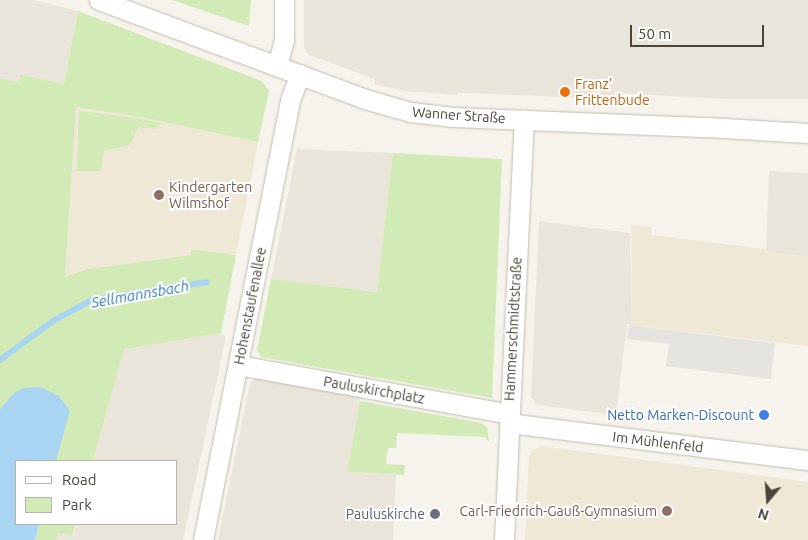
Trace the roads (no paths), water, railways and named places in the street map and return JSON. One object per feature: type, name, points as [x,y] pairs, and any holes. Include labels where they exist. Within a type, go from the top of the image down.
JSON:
[{"type":"street","name":"Wanner Straße","points":[[99,0],[365,99],[411,112],[453,117],[808,133]]},
{"type":"street","points":[[278,66],[284,39],[284,0]]},
{"type":"street","name":"Hohenstaufenallee","points":[[203,540],[290,100],[300,74]]},
{"type":"street","name":"Hammerschmidtstraße","points":[[504,540],[524,119]]},
{"type":"street","name":"Pauluskirchplatz","points":[[238,365],[509,418]]},
{"type":"street","name":"Im Mühlenfeld","points":[[509,418],[808,460]]},
{"type":"water","points":[[40,387],[59,396],[70,411],[56,460],[15,460],[15,525],[39,525],[36,538],[33,540],[0,540],[0,409],[15,392],[25,388]]},
{"type":"waterway","name":"Sellmannsbach","points":[[0,360],[53,321],[92,300],[207,282]]},
{"type":"place","name":"Franz' Frittenbude","points":[[565,92]]},
{"type":"place","name":"Kindergarten Wilmshof","points":[[159,195]]},
{"type":"place","name":"Netto Marken-Discount","points":[[764,415]]},
{"type":"place","name":"Carl-Friedrich-Gauß-Gymnasium","points":[[667,511]]},
{"type":"place","name":"Pauluskirche","points":[[435,514]]}]
